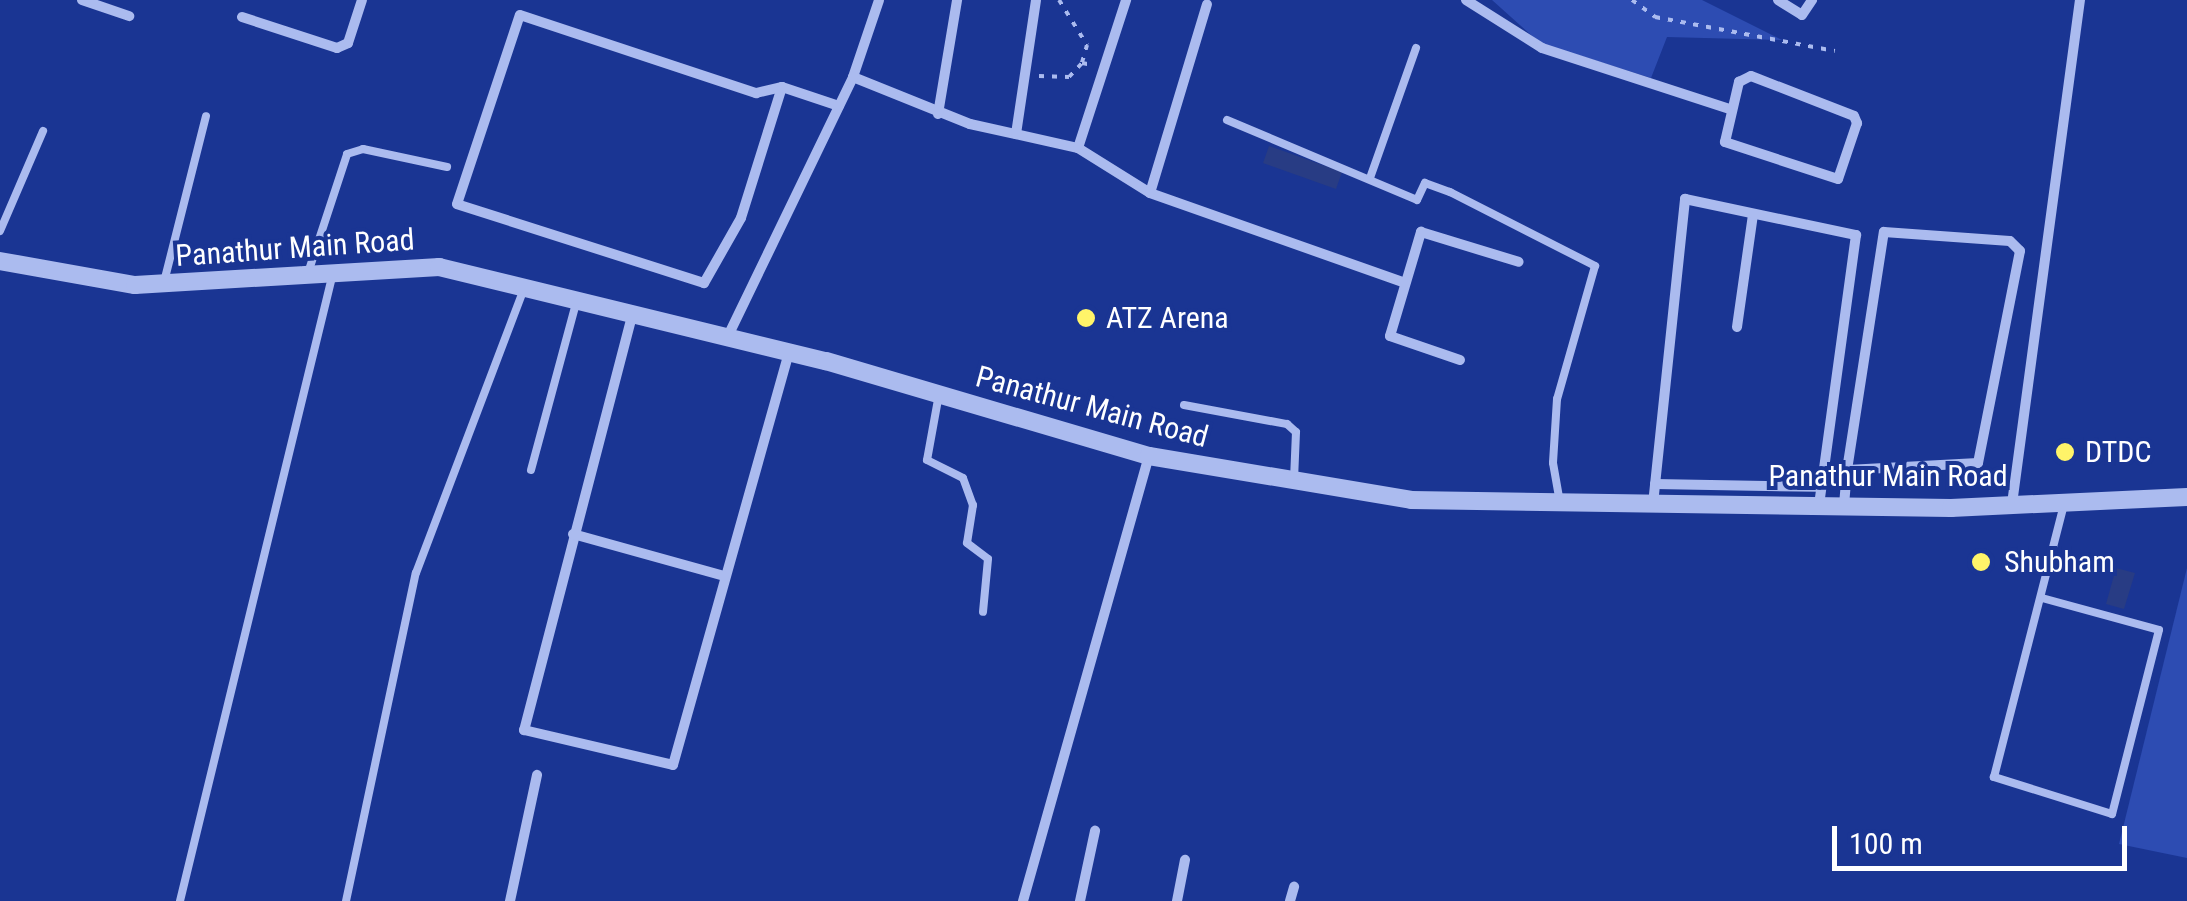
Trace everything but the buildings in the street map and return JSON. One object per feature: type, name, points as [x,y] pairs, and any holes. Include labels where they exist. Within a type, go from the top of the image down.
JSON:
[{"type":"street","points":[[82,0],[129,16]]},
{"type":"street","points":[[242,17],[337,48],[348,44],[362,0]]},
{"type":"street","points":[[726,338],[853,77],[879,0]]},
{"type":"street","points":[[938,114],[956,0]]},
{"type":"street","points":[[1016,134],[1036,0]]},
{"type":"street","points":[[1078,148],[1126,0]]},
{"type":"street","points":[[1150,193],[1208,2],[1194,0]]},
{"type":"street","points":[[1466,0],[1542,48],[1730,109]]},
{"type":"street","points":[[1778,0],[1802,16],[1812,0]]},
{"type":"street","points":[[2012,504],[2080,0]]},
{"type":"street","points":[[782,87],[741,218],[704,283],[457,204],[520,15],[756,93],[782,87],[839,106]]},
{"type":"street","points":[[1751,76],[1850,113],[1857,123],[1841,175],[1826,180],[1725,142],[1730,109],[1739,82],[1751,76]]},
{"type":"street","points":[[853,77],[938,114],[1078,148],[1150,193],[1405,283]]},
{"type":"street","points":[[1653,504],[1655,484],[1685,200],[1856,235],[1819,496],[1655,484]]},
{"type":"street","points":[[1737,328],[1753,214]]},
{"type":"street","points":[[1460,360],[1390,336],[1421,232],[1519,262]]},
{"type":"street","points":[[1844,505],[1847,470],[1884,232],[2010,240],[2020,251],[1978,463],[1847,470]]},
{"type":"street","name":"Panathur Main Road","points":[[0,260],[163,284],[306,280],[439,266],[523,291],[789,352],[1149,456],[1411,500],[1653,504],[1819,496],[1844,505],[2012,504],[2187,496]]},
{"type":"street","points":[[632,316],[524,730],[673,764],[789,352]]},
{"type":"street","points":[[1024,901],[1149,456]]},
{"type":"street","points":[[573,534],[724,576]]},
{"type":"street","points":[[510,901],[537,775]]},
{"type":"street","points":[[1080,901],[1094,831]]},
{"type":"street","points":[[1177,901],[1186,860]]},
{"type":"street","points":[[1290,901],[1294,887]]},
{"type":"lane","points":[[1370,178],[1416,48]]},
{"type":"lane","points":[[163,284],[206,116]]},
{"type":"lane","points":[[1227,120],[1417,200],[1424,183],[1450,192],[1594,266],[1557,399],[1553,463],[1560,502]]},
{"type":"lane","points":[[0,231],[42,131]]},
{"type":"lane","points":[[306,280],[348,154],[363,149],[447,167]]},
{"type":"lane","points":[[180,901],[332,277]]},
{"type":"lane","points":[[346,901],[416,573],[523,291]]},
{"type":"lane","points":[[531,470],[576,303]]},
{"type":"lane","points":[[939,394],[927,460],[963,478],[974,505],[966,543],[988,559],[983,612]]},
{"type":"lane","points":[[1184,406],[1288,424],[1296,432],[1294,480]]},
{"type":"lane","points":[[2042,598],[2159,630],[2112,814],[1994,778],[2065,500]]},
{"type":"path","points":[[1036,74],[1068,77],[1082,63],[1087,45],[1059,0]]},
{"type":"path","points":[[1632,0],[1655,18],[1836,52]]},
{"type":"path","points":[[1082,63],[1102,66]]},
{"type":"shaded area","points":[[1492,0],[1702,0],[1782,40],[1667,37],[1651,78],[1540,43]]},
{"type":"shaded area","points":[[1269,146],[1342,172],[1336,189],[1263,163]]},
{"type":"shaded area","points":[[2116,568],[2135,573],[2124,609],[2106,604]]},
{"type":"shaded area","points":[[2187,568],[2187,858],[2119,844]]},
{"type":"place","name":"ATZ Arena","points":[[1086,318]]},
{"type":"place","name":"DTDC","points":[[2065,452]]},
{"type":"place","name":"Shubham","points":[[1981,562]]}]
